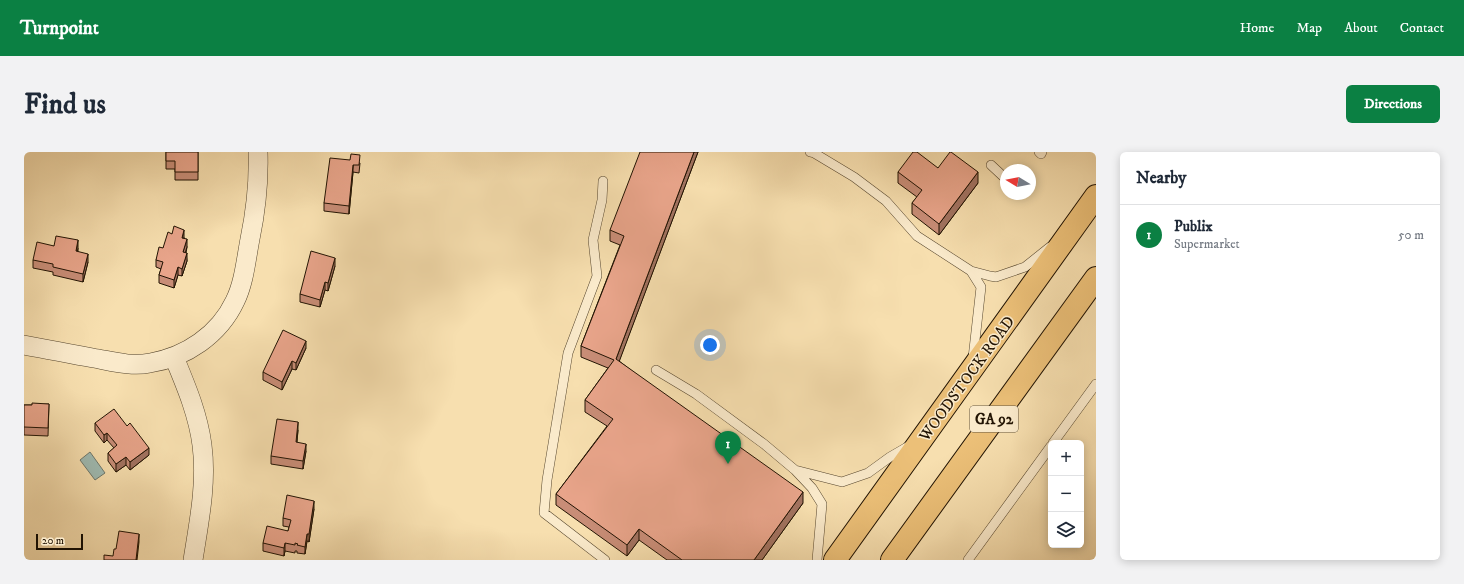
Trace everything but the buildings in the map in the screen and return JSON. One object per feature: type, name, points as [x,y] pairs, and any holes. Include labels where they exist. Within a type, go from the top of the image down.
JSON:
[{"type":"main road","name":"WOODSTOCK ROAD","points":[[835,560],[1096,196]]},
{"type":"main road","name":"GA 92","points":[[892,560],[1096,278]]},
{"type":"street","points":[[24,345],[124,364],[149,364],[174,357],[199,344],[219,326],[235,301],[243,276],[256,208],[259,175],[258,152]]},
{"type":"street","points":[[174,357],[193,404],[202,444],[203,489],[193,560]]},
{"type":"lane","points":[[813,152],[854,177],[886,201],[917,236],[971,271],[996,276],[1025,267],[1073,228]]},
{"type":"lane","points":[[1038,152],[1041,154],[1042,152]]},
{"type":"lane","points":[[991,165],[1000,173]]},
{"type":"lane","points":[[602,180],[602,200],[593,240],[597,276],[568,353],[547,480],[544,513],[605,560]]},
{"type":"lane","points":[[971,271],[981,287],[972,369]]},
{"type":"lane","points":[[656,370],[696,394],[764,444],[795,470],[812,488],[822,504],[817,560]]},
{"type":"lane","points":[[1055,440],[1096,384]]},
{"type":"lane","points":[[795,470],[842,482],[868,473],[890,457],[922,438]]},
{"type":"lane","points":[[968,560],[1048,450]]},
{"type":"water","points":[[90,452],[105,473],[95,480],[80,460]]},
{"type":"place","name":"Publix","points":[[728,464]]}]
